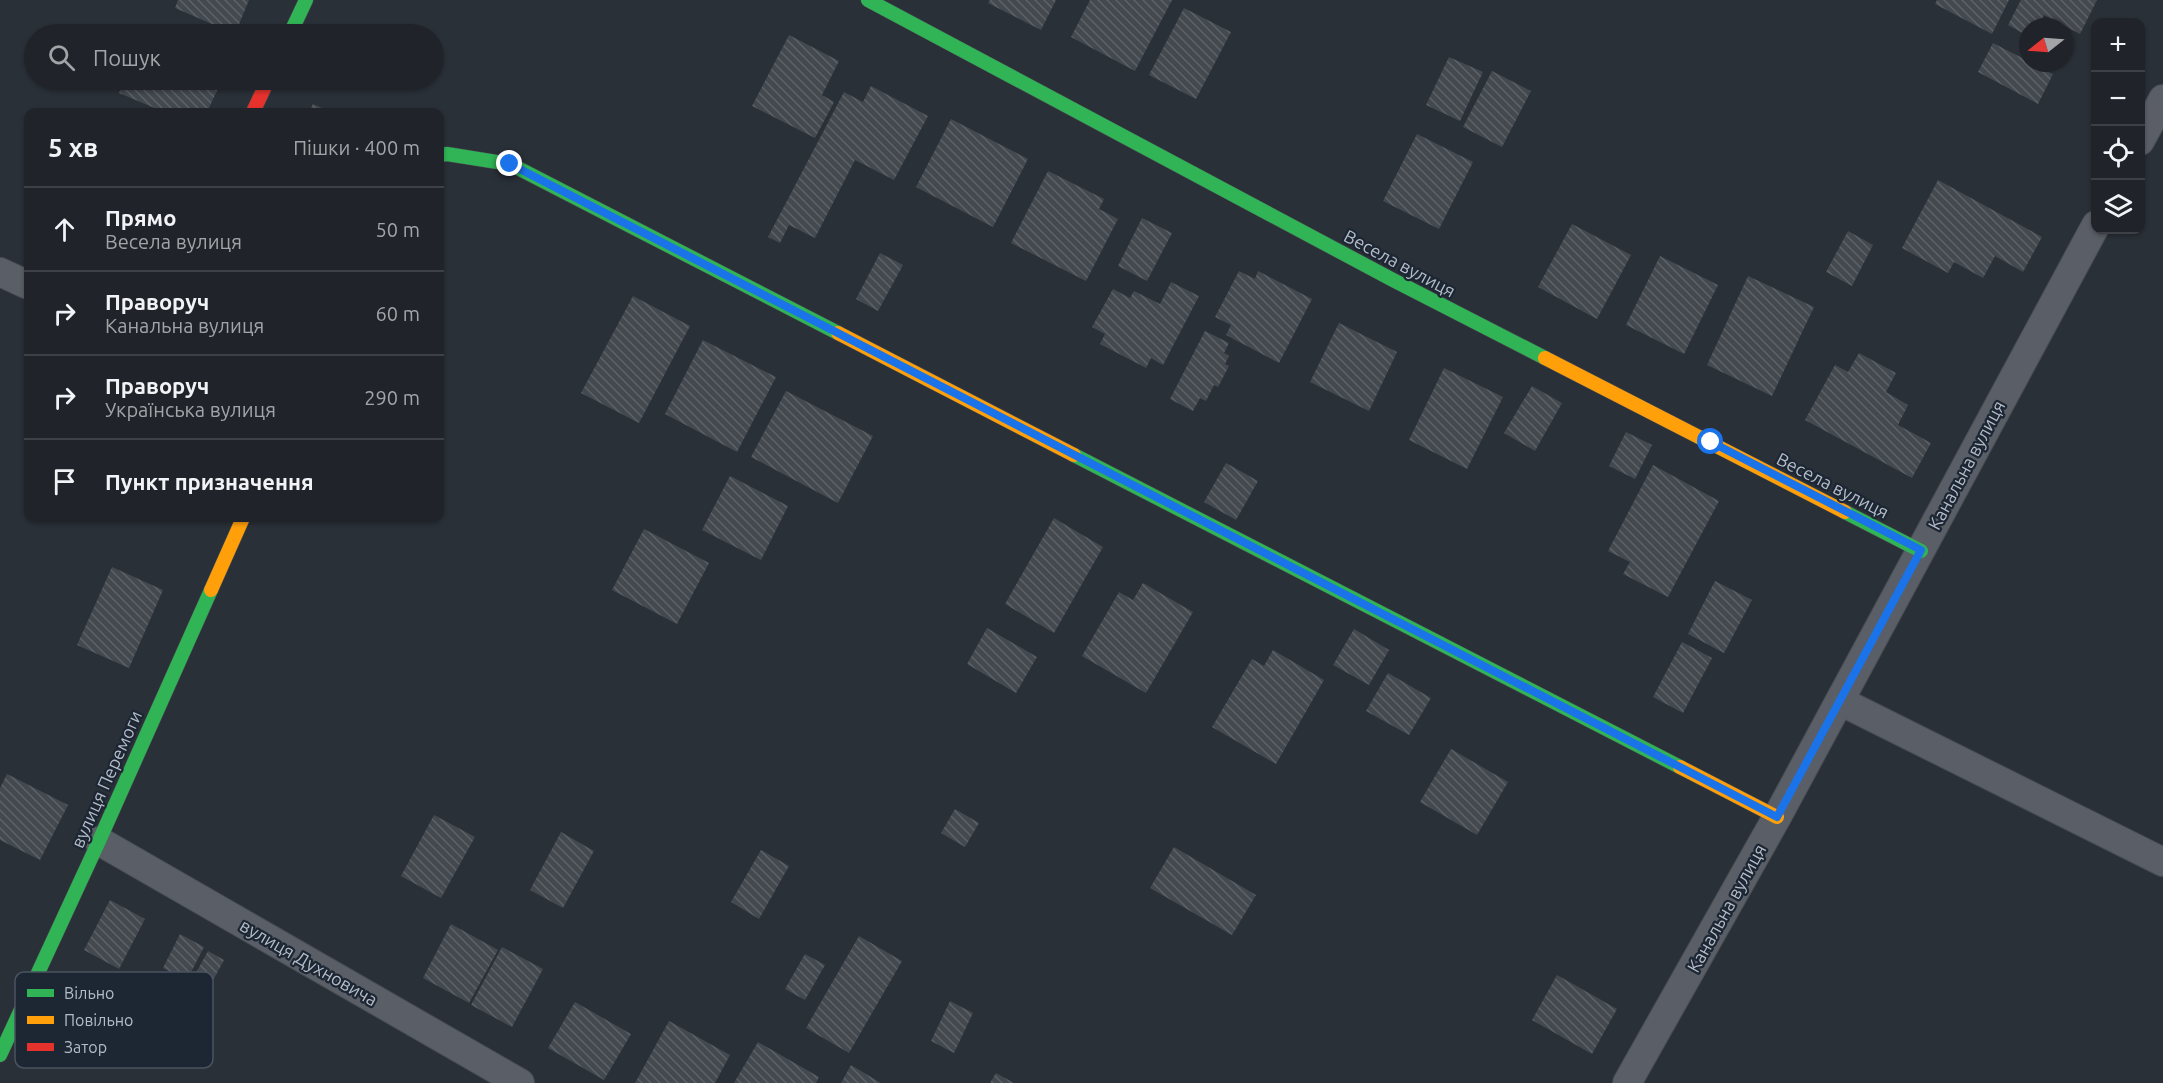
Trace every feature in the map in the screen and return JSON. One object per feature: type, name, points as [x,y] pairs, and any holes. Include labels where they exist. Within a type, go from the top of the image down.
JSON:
[{"type":"street","points":[[295,24],[306,0]]},
{"type":"street","name":"Весела вулиця","points":[[868,0],[1392,280],[1921,550]]},
{"type":"street","points":[[255,108],[263,90]]},
{"type":"street","points":[[2145,132],[2163,99]]},
{"type":"street","points":[[444,154],[510,164],[1777,817]]},
{"type":"street","name":"Канальна вулиця","points":[[1627,1083],[1777,817],[2091,234]]},
{"type":"street","points":[[0,272],[24,283]]},
{"type":"street","name":"вулиця Перемоги","points":[[38,972],[241,522]]},
{"type":"street","points":[[1840,701],[2163,862]]},
{"type":"street","name":"вулиця Духновича","points":[[99,841],[520,1083]]},
{"type":"street","name":"вулиця Перемоги","points":[[0,1055],[15,1023]]},
{"type":"building","points":[[178,0],[249,0],[239,24],[212,24],[175,8]]},
{"type":"building","points":[[990,0],[1056,0],[1041,30],[988,3]]},
{"type":"building","points":[[1090,0],[1172,0],[1135,71],[1071,37]]},
{"type":"building","points":[[1937,0],[2009,0],[1992,34],[1935,4]]},
{"type":"building","points":[[2021,0],[2097,0],[2080,34],[2073,30],[2073,18],[2050,18],[2044,15],[2042,18],[2019,18],[2019,31],[2008,25]]},
{"type":"building","points":[[1184,8],[1231,32],[1196,99],[1149,75]]},
{"type":"building","points":[[789,35],[839,61],[822,95],[834,102],[815,138],[752,106]]},
{"type":"building","points":[[1993,43],[2019,56],[2019,72],[2053,74],[2038,104],[1978,72]]},
{"type":"building","points":[[1449,57],[1483,72],[1460,121],[1426,105]]},
{"type":"building","points":[[1492,71],[1531,91],[1502,147],[1463,127]]},
{"type":"building","points":[[871,86],[928,116],[894,180],[855,160],[815,238],[789,225],[780,243],[768,237],[844,92],[863,102]]},
{"type":"building","points":[[120,90],[217,90],[209,108],[155,108],[119,93]]},
{"type":"building","points":[[951,119],[1028,159],[993,227],[916,187]]},
{"type":"building","points":[[1417,134],[1473,162],[1439,229],[1383,201]]},
{"type":"building","points":[[1048,171],[1104,199],[1099,209],[1118,219],[1086,281],[1011,243]]},
{"type":"building","points":[[1938,180],[2042,237],[2023,272],[1995,256],[1983,278],[1954,262],[1948,273],[1902,248]]},
{"type":"building","points":[[1142,218],[1172,233],[1147,281],[1118,266]]},
{"type":"building","points":[[1572,224],[1631,255],[1597,319],[1538,287]]},
{"type":"building","points":[[1848,231],[1873,245],[1852,286],[1826,272]]},
{"type":"building","points":[[880,253],[903,265],[878,311],[856,299]]},
{"type":"building","points":[[1660,256],[1718,285],[1684,354],[1626,325]]},
{"type":"building","points":[[1239,271],[1255,279],[1258,271],[1312,299],[1279,363],[1226,335],[1231,325],[1215,317]]},
{"type":"building","points":[[1748,276],[1814,307],[1772,396],[1707,365]]},
{"type":"building","points":[[1171,282],[1199,296],[1163,365],[1151,358],[1146,368],[1100,344],[1105,334],[1092,327],[1113,289],[1130,298],[1134,291],[1160,304]]},
{"type":"building","points":[[633,296],[690,326],[639,423],[581,393]]},
{"type":"building","points":[[1339,323],[1397,352],[1369,411],[1310,382]]},
{"type":"building","points":[[1205,331],[1229,343],[1224,353],[1229,356],[1225,364],[1229,366],[1218,387],[1214,385],[1206,401],[1200,398],[1193,411],[1170,399]]},
{"type":"building","points":[[703,340],[776,377],[737,452],[665,414]]},
{"type":"building","points":[[1859,353],[1896,373],[1886,392],[1908,405],[1898,425],[1931,443],[1912,478],[1805,420],[1835,365],[1848,372]]},
{"type":"building","points":[[1444,368],[1503,397],[1467,469],[1409,440]]},
{"type":"building","points":[[1532,386],[1562,403],[1535,451],[1504,433]]},
{"type":"building","points":[[786,391],[873,436],[838,503],[751,457]]},
{"type":"building","points":[[1626,432],[1652,445],[1635,479],[1609,466]]},
{"type":"building","points":[[1226,463],[1258,481],[1236,520],[1204,502]]},
{"type":"building","points":[[1653,465],[1719,501],[1668,597],[1623,574],[1630,562],[1608,551]]},
{"type":"building","points":[[730,476],[788,506],[761,560],[702,530]]},
{"type":"building","points":[[1054,518],[1103,547],[1054,633],[1005,604]]},
{"type":"building","points":[[644,529],[709,563],[677,624],[612,590]]},
{"type":"building","points":[[112,567],[163,590],[129,668],[77,645]]},
{"type":"building","points":[[1715,581],[1752,600],[1724,653],[1688,634]]},
{"type":"building","points":[[1143,583],[1193,612],[1146,693],[1082,656],[1119,592],[1133,600]]},
{"type":"building","points":[[987,628],[1037,657],[1016,693],[967,664]]},
{"type":"building","points":[[1354,629],[1389,650],[1369,685],[1333,665]]},
{"type":"building","points":[[1682,642],[1712,658],[1683,713],[1653,697]]},
{"type":"building","points":[[1273,650],[1324,680],[1276,764],[1212,727],[1252,659],[1264,666]]},
{"type":"building","points":[[1388,673],[1431,698],[1409,735],[1366,711]]},
{"type":"building","points":[[1451,749],[1508,782],[1477,835],[1420,802]]},
{"type":"building","points":[[7,774],[68,805],[40,860],[0,840],[0,788]]},
{"type":"building","points":[[955,809],[979,823],[965,847],[941,833]]},
{"type":"building","points":[[434,815],[475,837],[441,898],[401,876]]},
{"type":"building","points":[[561,832],[594,851],[563,908],[530,890]]},
{"type":"building","points":[[1174,847],[1256,895],[1232,935],[1150,888]]},
{"type":"building","points":[[761,850],[789,866],[759,919],[731,902]]},
{"type":"building","points":[[110,900],[145,919],[119,969],[84,950]]},
{"type":"building","points":[[451,924],[498,950],[469,1003],[423,978]]},
{"type":"building","points":[[180,934],[204,947],[191,972],[171,972],[163,968]]},
{"type":"building","points":[[859,936],[902,961],[849,1053],[806,1028]]},
{"type":"building","points":[[502,947],[543,969],[512,1027],[471,1005]]},
{"type":"building","points":[[208,951],[224,960],[213,980],[213,972],[196,972]]},
{"type":"building","points":[[805,954],[825,965],[805,1000],[785,989]]},
{"type":"building","points":[[1557,975],[1617,1009],[1592,1054],[1532,1020]]},
{"type":"building","points":[[950,1001],[973,1013],[954,1053],[931,1041]]},
{"type":"building","points":[[575,1002],[631,1034],[604,1080],[548,1048]]},
{"type":"building","points":[[669,1021],[730,1055],[715,1083],[635,1083]]},
{"type":"building","points":[[758,1042],[819,1077],[816,1083],[734,1083]]},
{"type":"building","points":[[851,1065],[881,1083],[841,1083]]},
{"type":"building","points":[[996,1073],[1014,1083],[990,1083]]},
{"type":"traffic: fast","points":[[295,24],[306,0]]},
{"type":"traffic: fast","points":[[868,0],[1393,280],[1545,358]]},
{"type":"traffic: fast","points":[[444,154],[510,164],[838,333]]},
{"type":"traffic: fast","points":[[1074,455],[1680,767]]},
{"type":"traffic: fast","points":[[1845,512],[1921,551]]},
{"type":"traffic: fast","points":[[38,972],[211,590]]},
{"type":"traffic: fast","points":[[0,1055],[15,1023]]},
{"type":"traffic: slow","points":[[838,333],[1074,455]]},
{"type":"traffic: slow","points":[[1545,358],[1845,512]]},
{"type":"traffic: slow","points":[[211,590],[241,522]]},
{"type":"traffic: slow","points":[[1680,767],[1777,817]]},
{"type":"traffic: jam","points":[[255,108],[263,90]]},
{"type":"route","points":[[510,164],[1777,817],[1921,550],[1711,442]]}]
